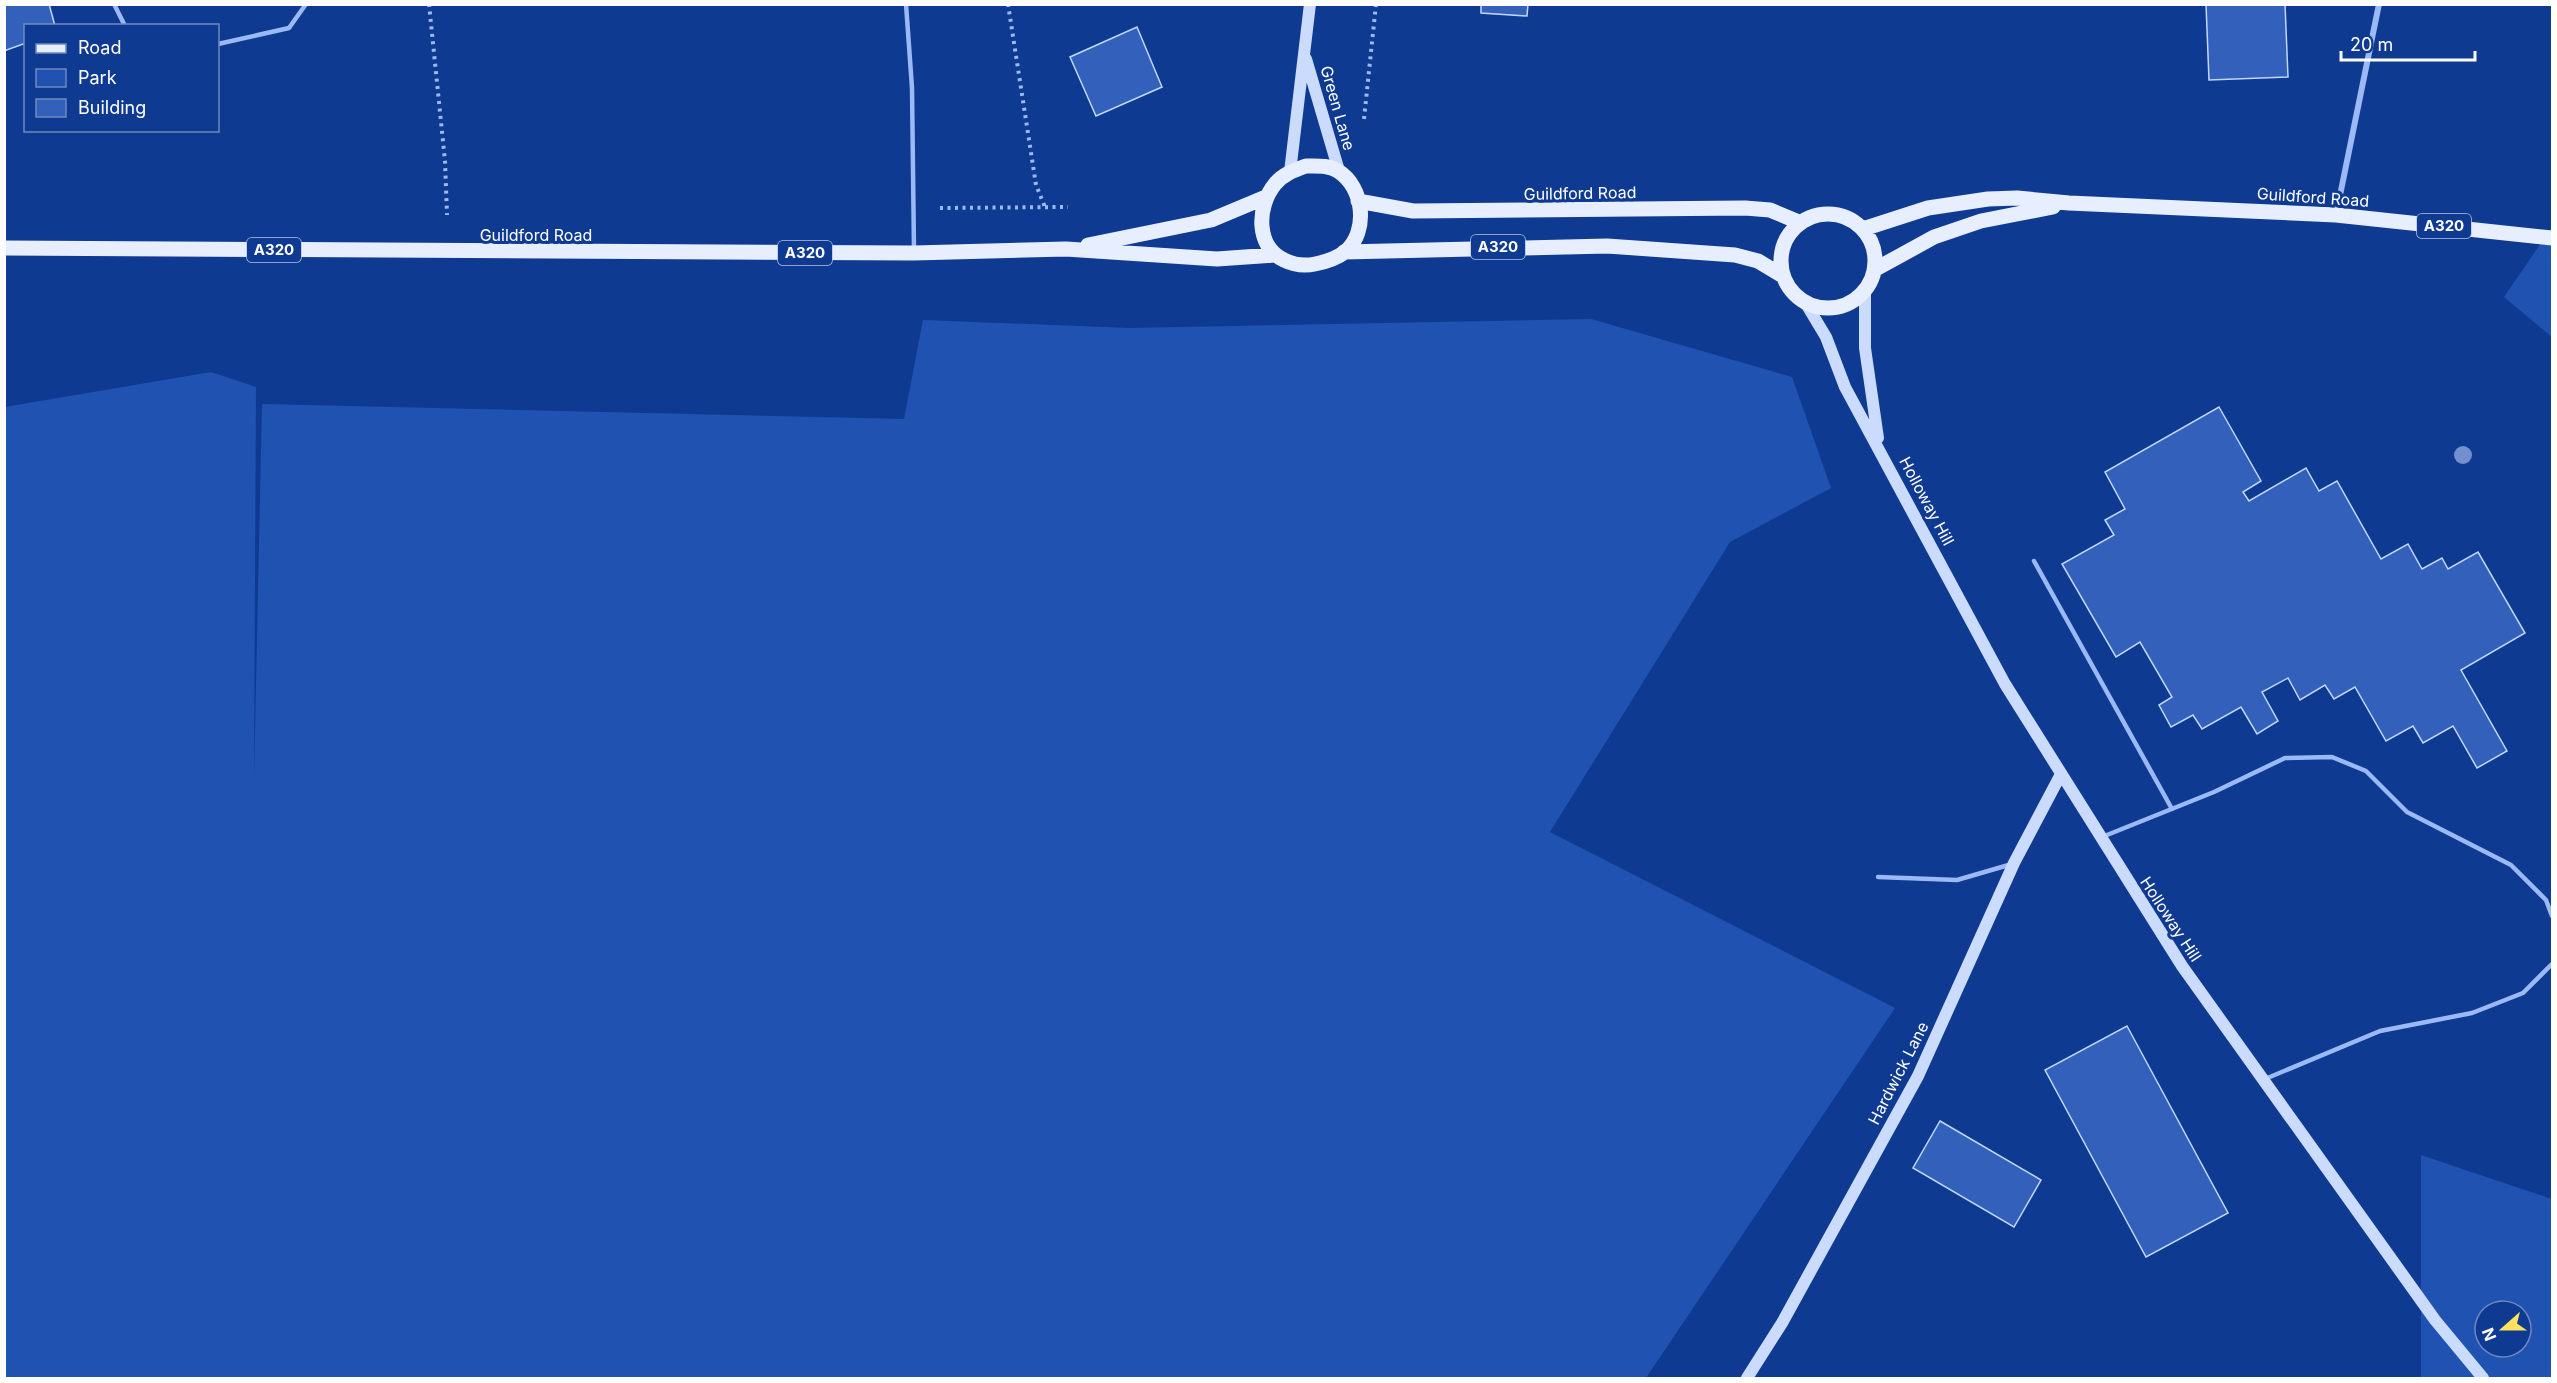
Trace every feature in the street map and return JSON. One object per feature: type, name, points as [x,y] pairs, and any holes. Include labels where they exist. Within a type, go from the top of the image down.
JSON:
[{"type":"main road","name":"Green Lane","points":[[1290,172],[1310,4]]},
{"type":"main road","name":"Green Lane","points":[[1304,55],[1339,171]]},
{"type":"main road","points":[[1290,172],[1306,166],[1321,166],[1339,171],[1349,180],[1358,201],[1360,216],[1358,232],[1344,252]]},
{"type":"main road","name":"A320","points":[[1266,197],[1276,182],[1290,172]]},
{"type":"main road","name":"Guildford Road","points":[[1066,249],[1211,220],[1266,197]]},
{"type":"main road","points":[[1266,197],[1262,216],[1262,232],[1274,255]]},
{"type":"main road","name":"A320","points":[[1863,229],[1928,208],[1988,199],[2017,198],[2069,203]]},
{"type":"main road","name":"Guildford Road","points":[[1358,201],[1413,211],[1745,208],[1770,210],[1801,223]]},
{"type":"main road","name":"Guildford Road","points":[[2069,203],[2336,215],[2553,238]]},
{"type":"main road","name":"A320","points":[[1874,270],[1914,246],[1953,230],[1981,221],[2069,203]]},
{"type":"main road","points":[[1783,276],[1781,260],[1785,244],[1791,232],[1801,223],[1820,214],[1836,215],[1852,221],[1863,229],[1875,254],[1874,270],[1865,290],[1852,301],[1838,307],[1813,306],[1805,302]]},
{"type":"main road","name":"A320","points":[[1274,255],[1287,262],[1305,266],[1326,262],[1344,252],[1607,246],[1735,255],[1758,261],[1783,276],[1793,292],[1805,302]]},
{"type":"main road","name":"Guildford Road","points":[[4,249],[914,253],[1066,249],[1217,259],[1274,255]]},
{"type":"main road","name":"Holloway Hill","points":[[1865,290],[1865,348],[1879,447]]},
{"type":"main road","name":"Holloway Hill","points":[[1805,302],[1826,337],[1845,387],[2005,684],[2100,838],[2182,966],[2435,1320],[2483,1378]]},
{"type":"main road","name":"Hardwick Lane","points":[[1747,1378],[1782,1323],[1918,1076],[2014,863],[2061,774]]},
{"type":"street","points":[[2336,215],[2379,4]]},
{"type":"lane","points":[[114,4],[124,24]]},
{"type":"lane","points":[[219,44],[289,28],[306,4]]},
{"type":"lane","points":[[906,4],[912,88],[914,253]]},
{"type":"lane","points":[[2034,561],[2172,809]]},
{"type":"lane","points":[[2100,838],[2172,809],[2285,758],[2332,757],[2366,771],[2407,812],[2511,865],[2547,900],[2553,916]]},
{"type":"lane","points":[[1878,877],[1957,880],[2014,863]]},
{"type":"lane","points":[[2263,1079],[2380,1031],[2472,1013],[2523,993],[2553,963]]},
{"type":"path","points":[[429,4],[445,161],[447,215]]},
{"type":"path","points":[[1008,4],[1036,185],[1044,207]]},
{"type":"path","name":"Green Lane","points":[[1364,119],[1376,4]]},
{"type":"path","points":[[912,209],[1068,207]]},
{"type":"green space","points":[[2552,227],[2552,337],[2504,297]]},
{"type":"green space","points":[[1591,319],[1792,377],[1831,488],[1730,542],[1550,832],[1895,1008],[1646,1378],[5,1378],[5,407],[211,372],[256,387],[254,778],[262,404],[904,419],[923,320],[1129,328]]},
{"type":"green space","points":[[2421,1155],[2552,1199],[2552,1378],[2421,1378]]},
{"type":"building","points":[[4,4],[49,4],[54,24],[24,24],[24,44],[4,51]]},
{"type":"building","points":[[1481,4],[1528,4],[1527,16],[1481,13]]},
{"type":"building","points":[[2206,4],[2285,4],[2288,77],[2209,80]]},
{"type":"building","points":[[1137,27],[1162,87],[1096,116],[1070,57]]},
{"type":"building","points":[[2219,407],[2261,481],[2243,492],[2249,501],[2306,468],[2319,491],[2337,481],[2381,559],[2408,544],[2422,569],[2442,558],[2448,569],[2478,552],[2525,633],[2461,670],[2507,751],[2477,768],[2453,726],[2423,743],[2413,726],[2386,741],[2355,687],[2334,699],[2325,685],[2300,700],[2288,678],[2262,692],[2278,721],[2257,734],[2241,707],[2202,729],[2193,715],[2171,727],[2159,705],[2172,697],[2140,642],[2116,657],[2062,564],[2114,535],[2105,520],[2125,509],[2105,472]]},
{"type":"building","points":[[2127,1026],[2228,1213],[2146,1257],[2045,1070]]},
{"type":"building","points":[[1940,1121],[2041,1180],[2014,1227],[1913,1168]]}]
